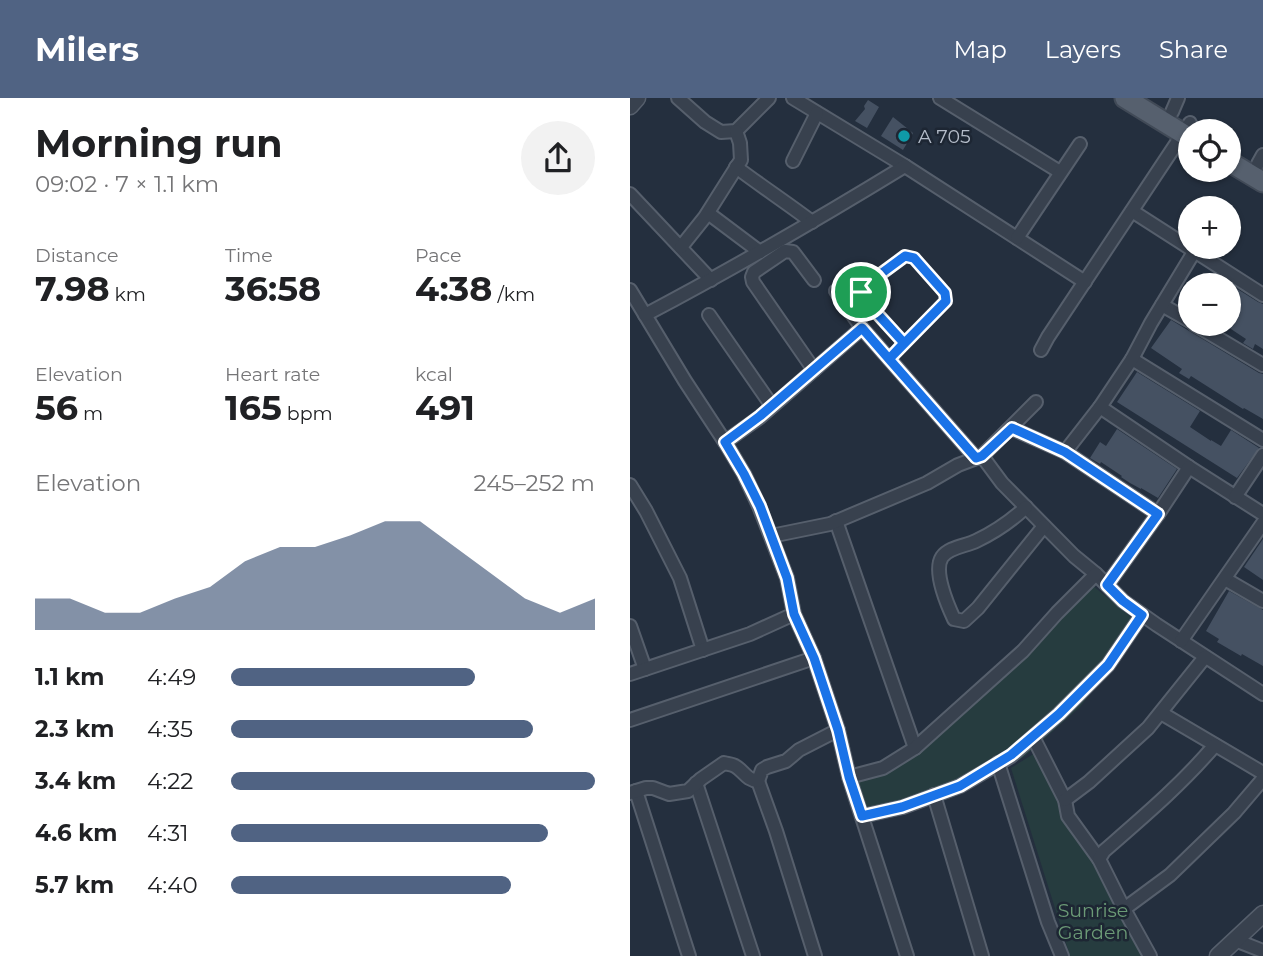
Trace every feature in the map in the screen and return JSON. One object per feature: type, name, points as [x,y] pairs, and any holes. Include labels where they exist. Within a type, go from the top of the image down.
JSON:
[{"type":"main road","points":[[1125,98],[1178,124]]},
{"type":"main road","points":[[1149,98],[1175,105]]},
{"type":"main road","points":[[1241,154],[1262,167]]},
{"type":"main road","points":[[1241,163],[1262,167]]},
{"type":"street","points":[[630,106],[637,98]]},
{"type":"street","points":[[678,98],[721,132],[736,131],[769,98]]},
{"type":"street","points":[[793,98],[905,166],[1085,282]]},
{"type":"street","points":[[940,98],[1060,172]]},
{"type":"street","points":[[793,161],[817,113]]},
{"type":"street","points":[[681,247],[708,213],[741,160],[736,131]]},
{"type":"street","points":[[1017,238],[1080,144]]},
{"type":"street","points":[[1041,350],[1132,211],[1178,150]]},
{"type":"street","points":[[645,315],[760,252],[905,166]]},
{"type":"street","points":[[736,167],[812,222]]},
{"type":"street","points":[[630,194],[711,280]]},
{"type":"street","points":[[1132,211],[1178,241]]},
{"type":"street","points":[[708,213],[760,252]]},
{"type":"street","points":[[814,280],[793,252],[788,250],[754,272],[752,277],[814,370]]},
{"type":"street","points":[[1065,452],[1132,359],[1190,259]]},
{"type":"street","points":[[1205,259],[1263,295]]},
{"type":"street","points":[[630,290],[725,442],[760,506],[787,578],[794,614],[814,658],[838,730],[849,777],[907,956]]},
{"type":"street","points":[[836,291],[862,328],[889,359],[1002,483],[1074,556],[1142,615],[1263,694]]},
{"type":"street","points":[[1162,305],[1178,315]]},
{"type":"street","points":[[709,315],[772,406]]},
{"type":"street","points":[[725,442],[772,406],[862,328]]},
{"type":"street","points":[[1214,336],[1263,365]]},
{"type":"street","points":[[1132,359],[1263,440]]},
{"type":"street","points":[[771,536],[830,524],[927,483],[958,465],[979,457],[1036,402]]},
{"type":"street","points":[[1100,407],[1263,514]]},
{"type":"street","points":[[1012,428],[1065,452],[1158,514]]},
{"type":"street","points":[[1235,497],[1263,454]]},
{"type":"street","points":[[1107,585],[1189,467]]},
{"type":"street","points":[[630,485],[634,500],[680,578],[703,650]]},
{"type":"street","points":[[1026,507],[1001,528],[946,552],[940,559],[939,573],[954,619],[964,621],[978,608],[1044,526]]},
{"type":"street","points":[[836,521],[915,748]]},
{"type":"street","points":[[1181,641],[1263,523]]},
{"type":"street","points":[[849,777],[883,768],[915,748],[1023,651],[1096,574]]},
{"type":"street","points":[[1225,579],[1263,601]]},
{"type":"street","points":[[630,674],[750,635],[794,614]]},
{"type":"street","points":[[862,816],[902,807],[960,786],[1011,755],[1059,714],[1108,665],[1142,615]]},
{"type":"street","points":[[630,626],[645,669]]},
{"type":"street","points":[[1065,800],[1089,782],[1148,728],[1205,657]]},
{"type":"street","points":[[630,720],[814,658]]},
{"type":"street","points":[[1161,713],[1263,773]]},
{"type":"street","points":[[815,956],[758,781],[766,767],[786,761],[799,750],[838,730]]},
{"type":"street","points":[[1033,737],[1065,800],[1068,816],[1099,859],[1150,956]]},
{"type":"street","points":[[1099,859],[1104,851],[1164,799],[1215,745]]},
{"type":"street","points":[[689,956],[633,792],[646,788],[669,794],[688,791],[724,763],[734,765],[752,780],[758,781]]},
{"type":"street","points":[[998,763],[1057,954]]},
{"type":"street","points":[[1124,909],[1170,875],[1234,813],[1263,779]]},
{"type":"street","points":[[696,783],[753,956]]},
{"type":"street","points":[[934,795],[982,956]]},
{"type":"street","points":[[1221,955],[1263,914]]},
{"type":"street","points":[[1235,940],[1263,951]]},
{"type":"lane","points":[[889,359],[946,301],[947,297],[914,258],[905,256],[863,287],[861,292],[863,298],[904,343]]},
{"type":"green space","points":[[1087,581],[1142,626],[1080,707],[1024,757],[970,787],[867,824],[853,775],[919,750],[968,709]]},
{"type":"green space","name":"Sunrise Garden","points":[[1043,748],[1148,956],[1070,956],[1011,768]]},
{"type":"building","points":[[868,100],[879,107],[867,128],[855,121],[865,109]]},
{"type":"building","points":[[893,117],[913,133],[903,150],[881,136]]},
{"type":"building","points":[[1241,291],[1263,304],[1263,349],[1255,344],[1253,349],[1243,343],[1246,339],[1241,336]]},
{"type":"building","points":[[1171,320],[1178,324],[1178,336],[1198,336],[1263,374],[1263,419],[1191,376],[1189,379],[1179,373],[1182,369],[1151,348]]},
{"type":"building","points":[[1137,372],[1200,411],[1190,427],[1211,441],[1221,446],[1231,430],[1259,448],[1237,478],[1117,402]]},
{"type":"building","points":[[1117,429],[1177,469],[1158,498],[1130,483],[1101,462],[1100,464],[1090,458],[1100,442],[1106,446]]},
{"type":"building","points":[[1263,539],[1263,580],[1244,567]]},
{"type":"building","points":[[1229,591],[1263,610],[1263,666],[1217,642],[1219,639],[1206,631]]},
{"type":"place","name":"A 705","points":[[904,136]]},
{"type":"route","points":[[861,292],[863,287],[905,256],[909,256],[914,258],[945,293],[946,301],[889,359],[976,458],[982,456],[1012,428],[1065,452],[1158,514],[1107,585],[1142,615],[1108,665],[1059,714],[1011,755],[960,786],[902,807],[862,816],[814,658],[794,614],[787,578],[760,506],[725,442],[760,416],[862,328],[889,359],[897,351],[904,343],[863,298],[861,292]]}]
